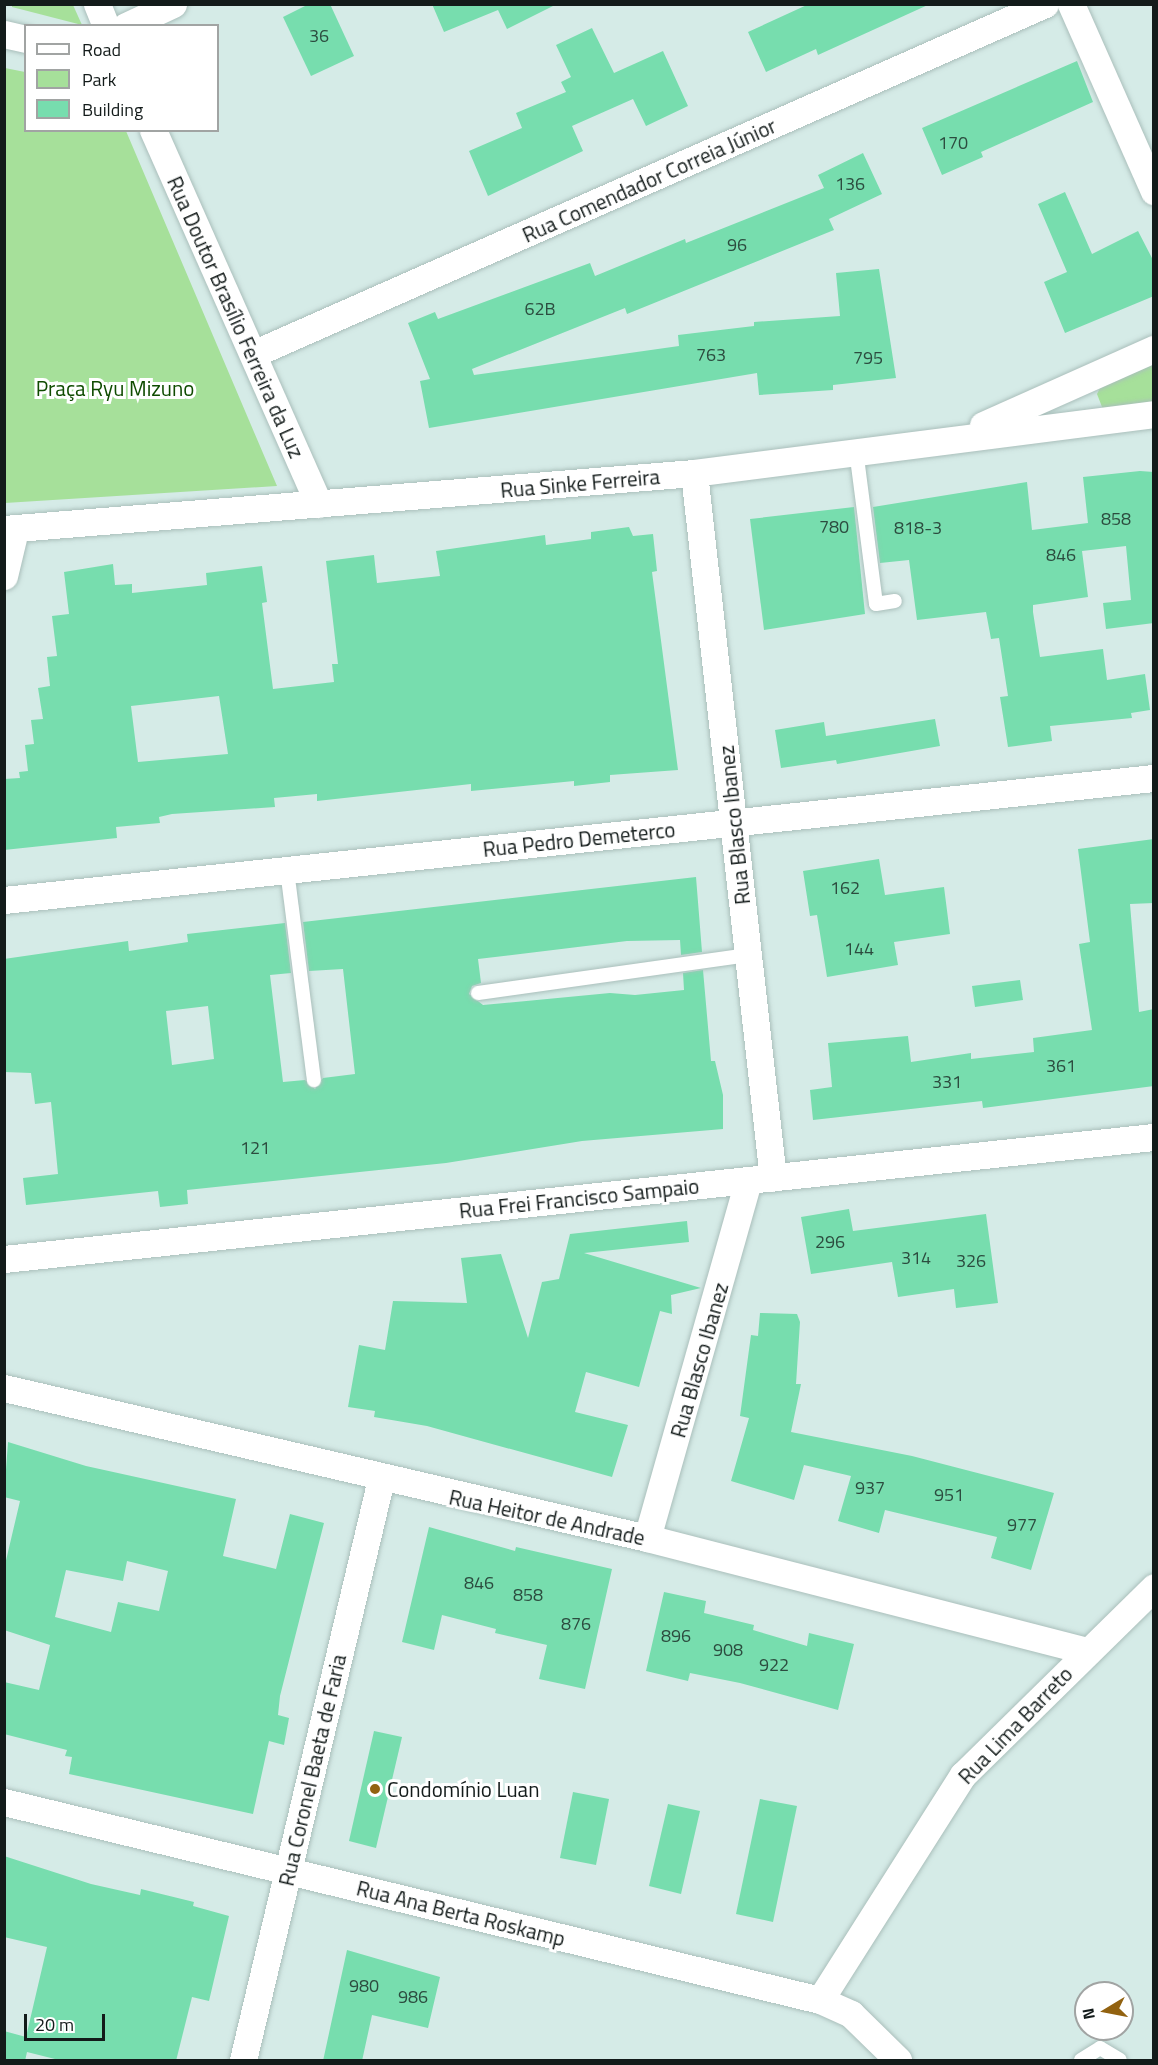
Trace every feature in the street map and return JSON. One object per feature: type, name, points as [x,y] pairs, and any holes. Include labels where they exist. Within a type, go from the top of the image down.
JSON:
[{"type":"street","points":[[97,4],[105,24]]},
{"type":"street","points":[[130,24],[173,4]]},
{"type":"street","name":"Rua Comendador Correia Júnior","points":[[253,354],[1017,10],[1045,4]]},
{"type":"street","points":[[1071,4],[1154,191]]},
{"type":"street","points":[[4,34],[24,39]]},
{"type":"street","name":"Rua Doutor Brasílio Ferreira da Luz","points":[[154,132],[319,504]]},
{"type":"street","points":[[958,436],[1154,349]]},
{"type":"street","name":"Rua Sinke Ferreira","points":[[10,530],[694,473],[958,436],[1154,414]]},
{"type":"street","name":"Rua Blasco Ibanez","points":[[647,1539],[760,1179],[748,955],[694,473]]},
{"type":"street","points":[[4,576],[10,530]]},
{"type":"street","name":"Rua Pedro Demeterco","points":[[4,900],[1154,778]]},
{"type":"street","name":"Rua Frei Francisco Sampaio","points":[[4,1259],[1154,1137]]},
{"type":"street","name":"Rua Heitor de Andrade","points":[[4,1388],[381,1479],[647,1539],[1088,1652]]},
{"type":"street","name":"Rua Coronel Baeta de Faria","points":[[243,2061],[381,1479]]},
{"type":"street","name":"Rua Lima Barreto","points":[[820,2000],[963,1775],[1154,1587]]},
{"type":"street","name":"Rua Ana Berta Roskamp","points":[[4,1802],[820,2000],[851,2014],[898,2061]]},
{"type":"lane","points":[[856,450],[876,604],[895,600]]},
{"type":"lane","points":[[287,870],[314,1080]]},
{"type":"lane","points":[[478,993],[748,955]]},
{"type":"lane","points":[[1081,2061],[1100,2048],[1120,2061]]},
{"type":"green space","points":[[12,4],[73,5],[82,24],[78,24],[12,7]]},
{"type":"green space","name":"Praça Ryu Mizuno","points":[[5,68],[24,72],[24,132],[126,132],[277,486],[5,503]]},
{"type":"green space","points":[[1153,361],[1153,406],[1104,412],[1097,394],[1100,388]]},
{"type":"building","points":[[309,4],[330,4],[354,56],[311,76],[283,17]]},
{"type":"building","points":[[432,4],[557,4],[507,29],[498,10],[444,32]]},
{"type":"building","points":[[809,4],[930,4],[818,55],[816,49],[766,72],[748,32]]},
{"type":"building","points":[[592,28],[614,73],[663,51],[688,106],[646,126],[633,99],[572,126],[583,151],[488,196],[469,151],[522,128],[516,113],[566,92],[561,82],[571,77],[556,45]]},
{"type":"building","points":[[1077,61],[1093,102],[981,152],[983,157],[942,175],[922,128]]},
{"type":"building","points":[[863,153],[882,194],[829,219],[834,230],[627,314],[625,308],[472,369],[474,375],[679,346],[678,335],[754,326],[754,322],[840,316],[836,273],[879,269],[896,378],[833,385],[833,390],[759,395],[757,373],[429,428],[420,381],[430,379],[408,323],[435,312],[438,319],[590,263],[595,276],[685,239],[686,243],[824,188],[818,175]]},
{"type":"building","points":[[1065,192],[1092,254],[1138,231],[1154,262],[1154,296],[1065,333],[1044,282],[1067,272],[1038,204]]},
{"type":"building","points":[[1140,471],[1154,472],[1154,623],[1106,629],[1103,603],[1131,600],[1126,546],[1082,551],[1088,597],[1033,605],[1033,612],[1040,657],[1103,649],[1107,680],[1145,674],[1150,710],[1131,713],[1132,718],[1050,726],[1052,741],[1008,747],[1000,697],[1008,696],[999,638],[991,639],[986,612],[917,620],[909,560],[880,563],[873,507],[1027,482],[1032,530],[1088,523],[1083,477]]},
{"type":"building","points":[[854,507],[865,614],[764,630],[750,519]]},
{"type":"building","points":[[629,527],[633,536],[653,534],[657,571],[652,572],[678,770],[610,775],[610,782],[574,786],[574,781],[471,791],[471,784],[317,801],[317,794],[274,798],[275,807],[172,814],[159,817],[160,823],[116,827],[117,838],[4,850],[4,779],[20,778],[19,772],[28,771],[25,745],[34,744],[31,720],[43,719],[38,688],[50,686],[47,657],[57,656],[52,616],[69,614],[64,572],[113,564],[115,585],[132,584],[132,593],[207,585],[206,573],[262,566],[267,602],[262,603],[273,689],[334,682],[332,664],[338,664],[326,561],[374,555],[377,583],[440,576],[436,551],[545,535],[546,545],[591,539],[591,532]],"holes":[[[219,696],[228,754],[138,762],[131,706]]]},
{"type":"building","points":[[935,719],[940,746],[837,764],[836,760],[781,768],[775,730],[824,722],[826,736]]},
{"type":"building","points":[[1154,839],[1154,903],[1130,904],[1139,1012],[1154,1009],[1154,1086],[983,1108],[982,1101],[813,1120],[810,1090],[832,1087],[828,1043],[908,1036],[911,1062],[971,1053],[971,1059],[1034,1052],[1033,1038],[1092,1030],[1079,944],[1090,942],[1078,849]]},
{"type":"building","points":[[879,859],[885,895],[944,887],[950,934],[894,942],[898,965],[827,977],[817,915],[810,916],[803,871]]},
{"type":"building","points":[[696,877],[702,952],[681,955],[680,940],[627,941],[478,959],[481,983],[472,986],[469,994],[483,1005],[610,993],[635,995],[684,990],[683,973],[703,970],[711,1061],[715,1061],[723,1095],[723,1129],[582,1141],[446,1163],[187,1190],[188,1204],[160,1207],[158,1191],[26,1205],[23,1178],[58,1174],[51,1102],[35,1104],[31,1073],[4,1072],[4,959],[128,941],[129,951],[188,942],[187,934],[285,923],[291,973],[270,975],[283,1082],[305,1080],[315,1089],[323,1078],[355,1074],[343,969],[309,971],[303,922]],"holes":[[[208,1006],[214,1059],[172,1065],[166,1011]]]},
{"type":"building","points":[[1020,980],[1023,1000],[975,1007],[972,986]]},
{"type":"building","points":[[849,1209],[853,1231],[986,1214],[998,1303],[956,1308],[954,1289],[898,1297],[892,1262],[811,1274],[801,1217]]},
{"type":"building","points":[[687,1221],[689,1242],[584,1253],[701,1288],[671,1295],[672,1314],[660,1311],[639,1387],[586,1372],[575,1412],[628,1425],[612,1477],[427,1426],[374,1417],[375,1411],[348,1407],[359,1345],[385,1350],[393,1301],[467,1303],[461,1258],[501,1254],[528,1338],[542,1282],[559,1279],[570,1234]]},
{"type":"building","points":[[760,1313],[797,1314],[800,1322],[796,1384],[801,1384],[791,1432],[912,1456],[1054,1493],[1031,1570],[991,1558],[997,1537],[885,1510],[879,1533],[838,1521],[851,1476],[804,1465],[794,1500],[731,1481],[749,1418],[740,1416],[751,1335],[758,1336]]},
{"type":"building","points":[[8,1442],[86,1466],[236,1499],[223,1556],[276,1569],[290,1514],[324,1523],[280,1696],[278,1715],[289,1718],[284,1745],[269,1741],[253,1814],[69,1774],[72,1757],[65,1756],[67,1750],[4,1734],[4,1682],[39,1690],[50,1645],[4,1630],[4,1569],[20,1501],[4,1497]],"holes":[[[127,1561],[168,1571],[159,1611],[118,1602],[111,1632],[55,1617],[66,1570],[123,1581]]]},
{"type":"building","points":[[429,1527],[515,1551],[516,1547],[612,1569],[585,1689],[539,1679],[547,1645],[495,1633],[496,1629],[442,1615],[434,1650],[402,1642]]},
{"type":"building","points":[[664,1592],[706,1601],[704,1613],[754,1625],[753,1630],[807,1646],[809,1633],[854,1644],[838,1710],[740,1683],[690,1673],[688,1681],[646,1671]]},
{"type":"building","name":"Condomínio Luan","points":[[374,1731],[402,1737],[376,1848],[349,1841]]},
{"type":"building","points":[[573,1792],[609,1799],[596,1865],[560,1858]]},
{"type":"building","points":[[760,1799],[797,1806],[773,1922],[736,1914]]},
{"type":"building","points":[[668,1804],[700,1811],[681,1894],[649,1886]]},
{"type":"building","points":[[4,1856],[91,1884],[140,1895],[141,1889],[194,1902],[193,1906],[229,1916],[209,2001],[192,1997],[176,2061],[63,2061],[27,2052],[25,2061],[4,2061],[4,2031],[26,2037],[47,1947],[4,1937]]},
{"type":"building","points":[[347,1950],[440,1977],[428,2028],[372,2015],[362,2061],[323,2061]]},
{"type":"place","name":"Condomínio Luan","points":[[375,1789]]}]
